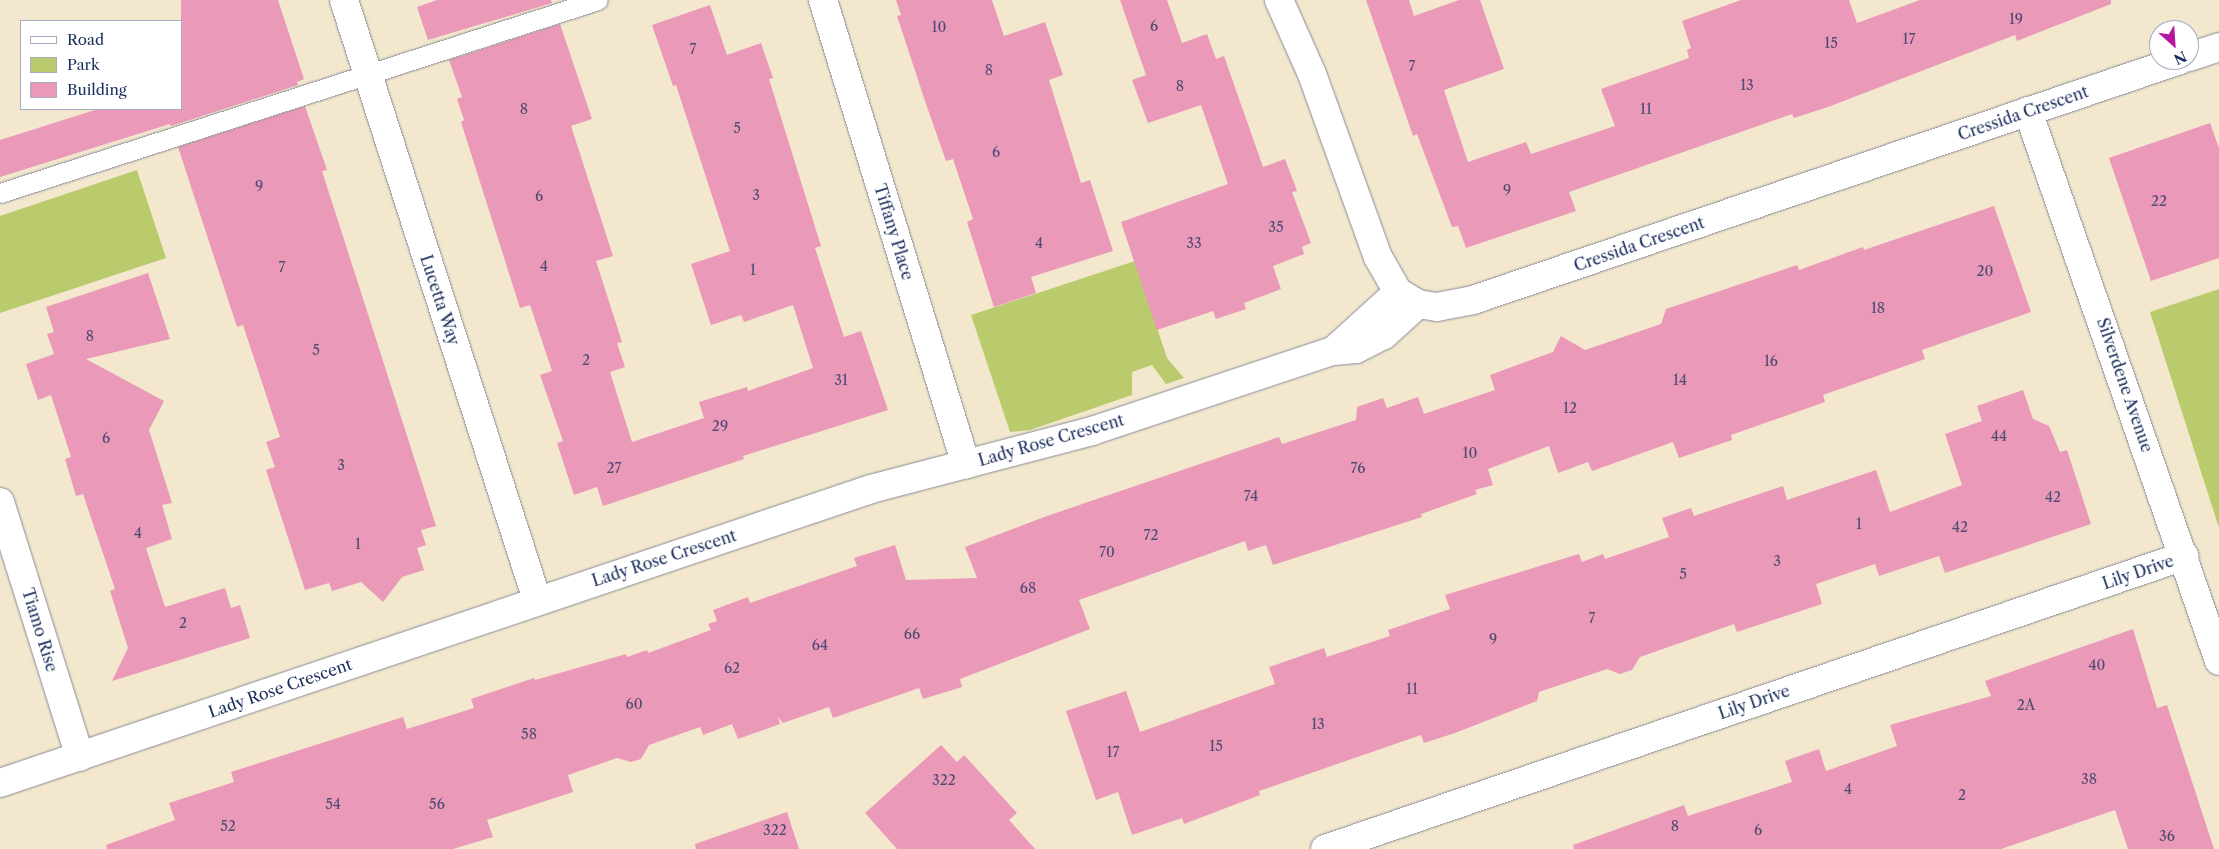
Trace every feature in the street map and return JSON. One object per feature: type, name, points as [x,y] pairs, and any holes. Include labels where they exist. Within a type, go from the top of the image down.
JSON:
[{"type":"street","name":"Lucetta Way","points":[[344,0],[537,600]]},
{"type":"street","name":"Tiffany Place","points":[[823,0],[966,464]]},
{"type":"street","points":[[1279,0],[1312,74],[1378,257],[1408,298]]},
{"type":"street","points":[[2199,54],[2219,47]]},
{"type":"street","name":"Cressida Crescent","points":[[1408,298],[1454,306],[2150,70]]},
{"type":"street","name":"Silverdene Avenue","points":[[2028,111],[2219,660]]},
{"type":"street","name":"Lady Rose Crescent","points":[[0,783],[870,489],[1092,431],[1333,351],[1356,349],[1372,344],[1408,298]]},
{"type":"street","name":"Tiamo Rise","points":[[0,502],[80,757]]},
{"type":"street","name":"Lily Drive","points":[[1325,849],[2184,556]]},
{"type":"lane","points":[[0,193],[366,73],[598,0]]},
{"type":"green space","points":[[137,170],[166,258],[0,313],[0,216]]},
{"type":"green space","points":[[1135,261],[1167,358],[1184,378],[1166,384],[1152,365],[1132,372],[1132,395],[1030,430],[1010,432],[971,315]]},
{"type":"green space","points":[[2219,289],[2219,528],[2150,312]]},
{"type":"building","points":[[181,0],[278,0],[304,79],[297,82],[298,85],[171,126],[170,124],[0,177],[0,140],[95,110],[182,110]]},
{"type":"building","points":[[437,0],[551,0],[552,3],[428,40],[417,7]]},
{"type":"building","points":[[896,0],[992,0],[1004,36],[1045,22],[1063,75],[1049,80],[1081,183],[1090,180],[1113,251],[1031,277],[1036,293],[994,307],[967,222],[973,219],[953,159],[946,161],[897,16],[901,15]]},
{"type":"building","points":[[1120,0],[1167,0],[1182,43],[1207,34],[1216,59],[1224,56],[1263,167],[1285,159],[1297,191],[1292,192],[1311,243],[1302,247],[1304,254],[1273,266],[1281,289],[1244,303],[1246,309],[1216,319],[1213,311],[1157,330],[1121,222],[1228,184],[1201,105],[1148,123],[1132,80],[1146,75]]},
{"type":"building","points":[[1366,0],[1409,0],[1414,16],[1459,0],[1480,0],[1504,69],[1444,90],[1468,162],[1526,142],[1531,154],[1615,126],[1601,89],[1689,58],[1687,50],[1691,48],[1682,21],[1741,0],[1849,0],[1857,23],[1920,0],[2111,0],[2111,4],[2017,41],[2015,35],[1828,107],[1794,118],[1792,114],[1569,192],[1576,211],[1466,248],[1458,226],[1452,227],[1417,134],[1413,136]]},
{"type":"building","points":[[710,5],[727,55],[761,43],[773,78],[769,79],[821,246],[815,248],[844,337],[861,331],[888,410],[743,456],[744,459],[603,506],[597,487],[574,495],[557,443],[563,441],[540,375],[552,371],[530,305],[520,308],[461,122],[464,120],[457,99],[462,97],[449,60],[560,24],[592,119],[571,126],[613,256],[596,261],[622,342],[617,343],[625,367],[610,372],[632,442],[704,418],[699,402],[747,387],[748,391],[813,368],[793,305],[744,322],[741,315],[711,325],[691,264],[730,251],[676,85],[673,86],[652,25]]},
{"type":"building","points":[[305,106],[327,170],[322,171],[436,526],[421,530],[426,545],[417,548],[424,570],[402,577],[383,602],[361,582],[332,591],[329,583],[305,590],[266,470],[275,467],[266,442],[280,437],[243,325],[237,327],[178,147]]},
{"type":"building","points":[[2210,123],[2219,148],[2219,258],[2151,281],[2109,158]]},
{"type":"building","points":[[1994,206],[2031,312],[1922,350],[1925,359],[1823,395],[1825,402],[1731,435],[1732,440],[1679,458],[1673,442],[1592,471],[1588,462],[1558,473],[1549,446],[1488,469],[1493,485],[1475,490],[1477,494],[1421,514],[1422,517],[1273,565],[1266,545],[1248,551],[1245,541],[1079,600],[1090,629],[960,679],[962,687],[923,699],[919,688],[833,718],[829,707],[783,723],[778,717],[780,724],[738,739],[732,724],[703,735],[700,727],[649,745],[641,759],[631,762],[617,758],[568,775],[573,792],[487,820],[493,837],[453,849],[107,849],[106,845],[175,820],[169,803],[234,782],[231,772],[403,717],[407,729],[474,708],[471,699],[534,678],[535,680],[626,654],[627,657],[647,650],[648,653],[711,630],[708,624],[717,621],[713,610],[748,597],[750,603],[857,566],[854,558],[895,545],[906,580],[977,578],[965,547],[1047,516],[1279,437],[1282,444],[1356,420],[1357,407],[1383,398],[1387,408],[1418,397],[1424,414],[1495,390],[1490,375],[1553,352],[1561,336],[1585,350],[1661,324],[1666,309],[1797,265],[1799,270],[1863,247],[1864,250]]},
{"type":"building","points":[[148,273],[170,339],[86,359],[164,401],[149,430],[172,503],[162,505],[172,539],[146,548],[165,607],[225,588],[231,608],[240,605],[250,638],[112,681],[128,648],[110,591],[115,589],[83,494],[76,496],[65,459],[71,457],[51,395],[38,400],[26,364],[54,354],[47,334],[54,332],[46,307]]},
{"type":"building","points":[[2023,390],[2033,419],[2049,426],[2060,452],[2067,450],[2091,524],[1945,573],[1939,556],[1879,576],[1875,564],[1816,584],[1822,604],[1737,632],[1734,624],[1640,657],[1632,670],[1620,674],[1607,669],[1539,692],[1537,701],[1455,733],[1424,743],[1421,735],[1259,791],[1260,795],[1184,824],[1182,818],[1132,835],[1118,792],[1096,800],[1066,711],[1126,691],[1140,732],[1275,684],[1269,667],[1324,648],[1327,657],[1390,636],[1388,630],[1450,609],[1445,595],[1579,554],[1582,562],[1603,554],[1605,559],[1669,537],[1662,518],[1691,508],[1694,516],[1783,486],[1787,500],[1876,470],[1890,512],[1962,485],[1945,434],[1982,421],[1977,406]]},
{"type":"building","points":[[2133,629],[2157,708],[2167,705],[2214,849],[2128,849],[2115,810],[2001,849],[1574,849],[1573,845],[1684,805],[1688,816],[1792,782],[1785,761],[1819,749],[1826,771],[1897,746],[1890,725],[1991,696],[1985,681]]},
{"type":"building","points":[[941,745],[957,762],[964,755],[1017,813],[1009,820],[1035,849],[897,849],[865,813]]},
{"type":"building","points":[[787,812],[799,849],[696,849],[695,844]]}]
